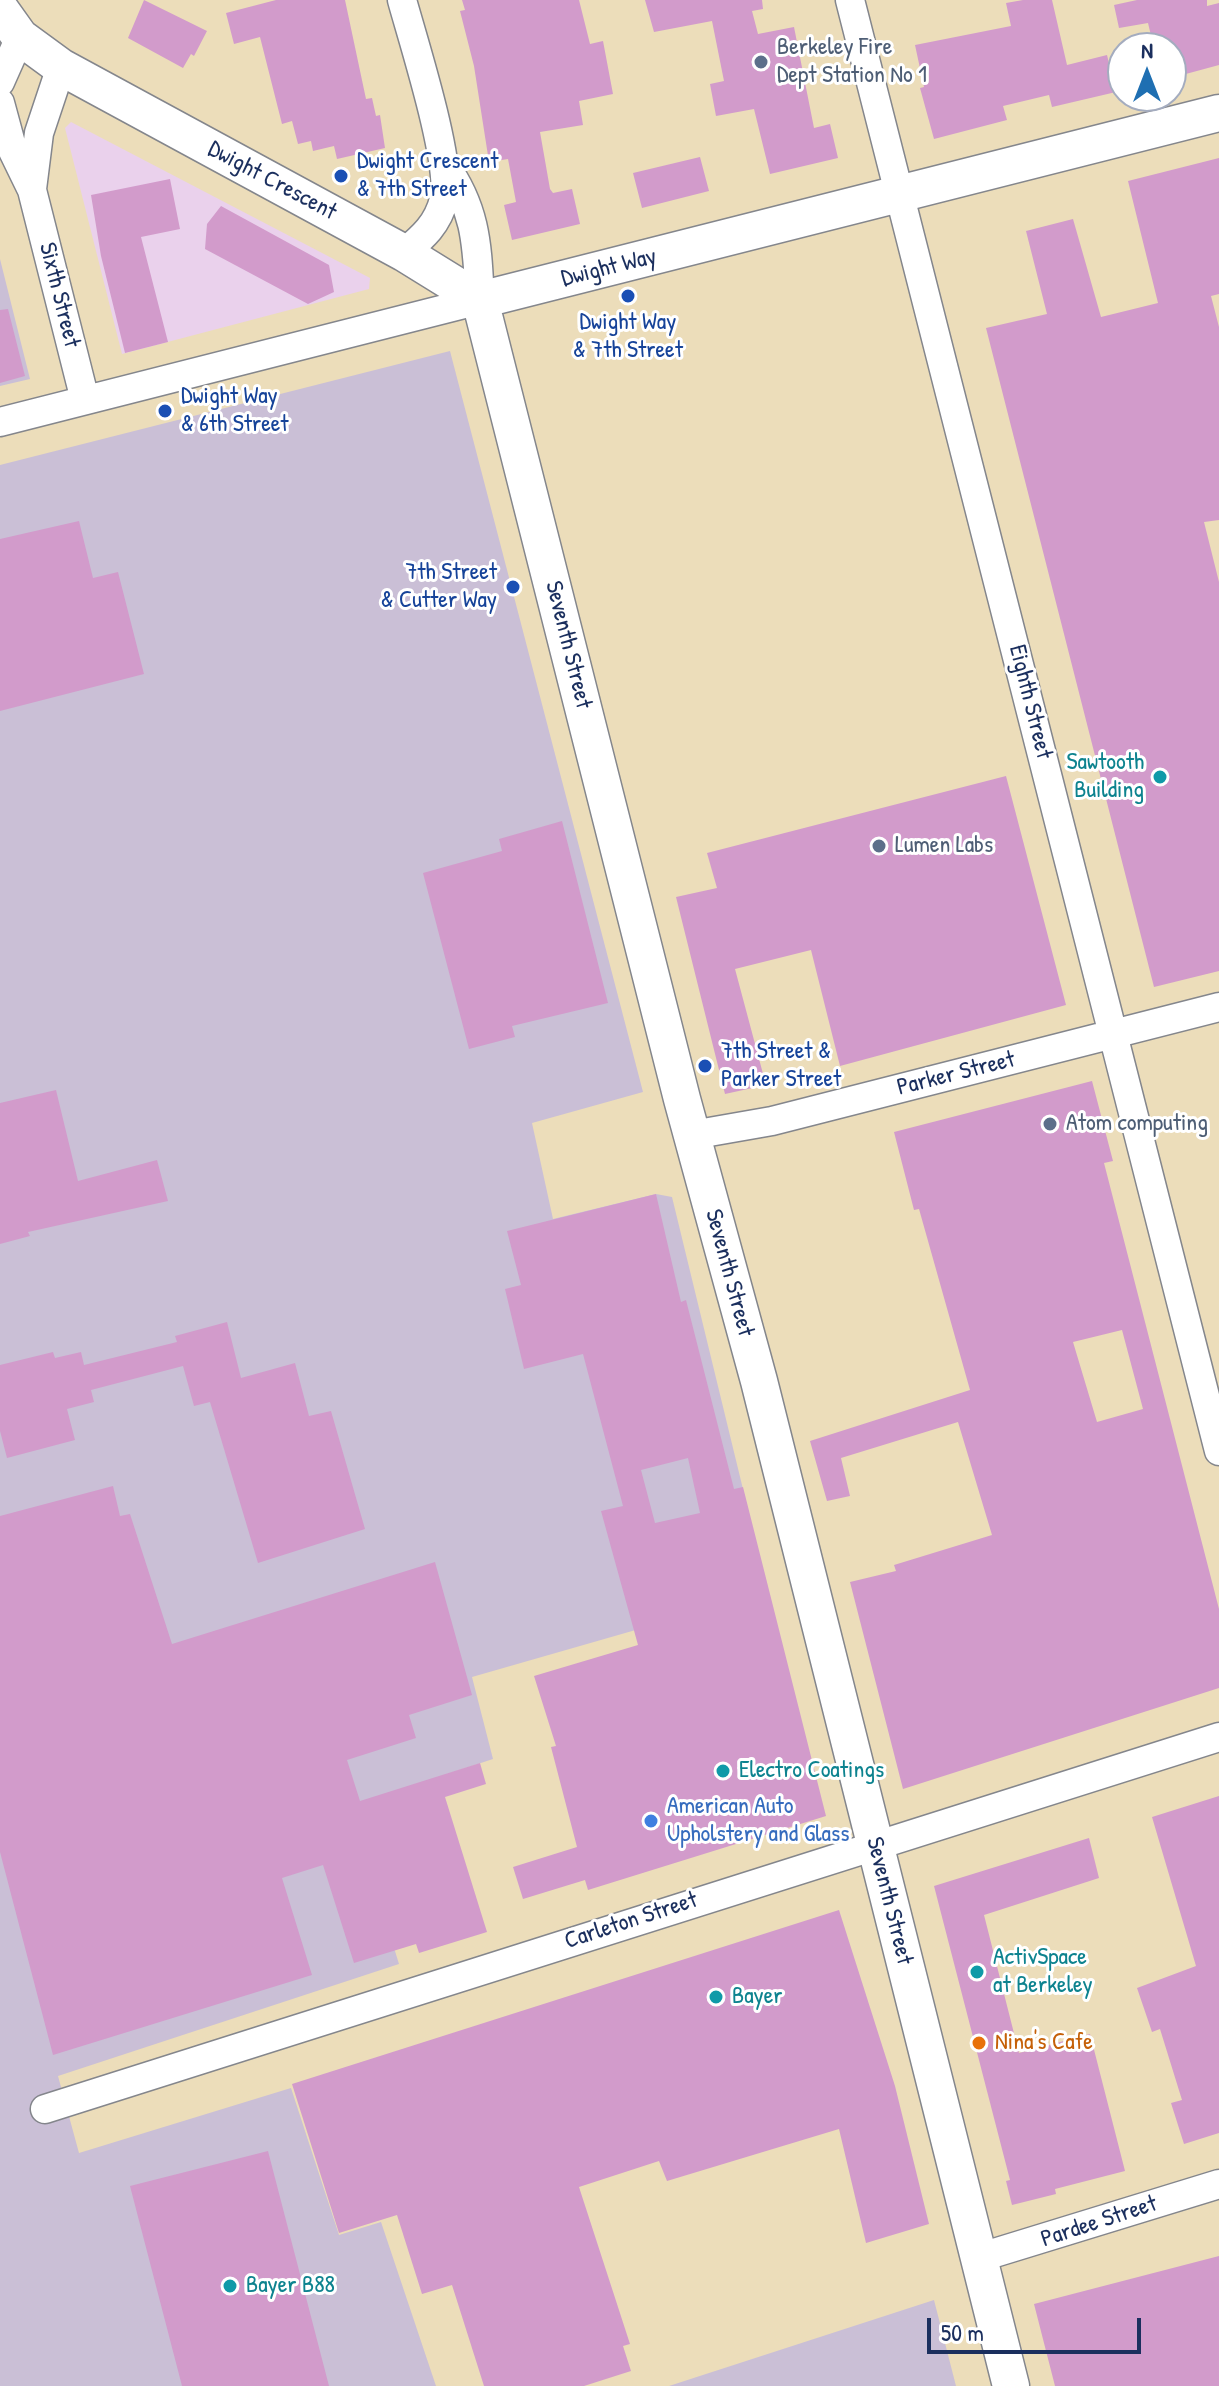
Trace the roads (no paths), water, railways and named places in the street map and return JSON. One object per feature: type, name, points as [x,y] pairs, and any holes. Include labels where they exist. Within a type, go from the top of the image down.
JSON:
[{"type":"street","name":"Seventh Street","points":[[402,0],[444,164],[445,197],[433,226],[404,253]]},
{"type":"street","name":"Eighth Street","points":[[850,0],[1219,1451]]},
{"type":"street","points":[[10,23],[61,67]]},
{"type":"street","points":[[0,82],[10,23]]},
{"type":"street","name":"Sixth Street","points":[[32,190],[39,133],[61,67]]},
{"type":"street","name":"Dwight Crescent","points":[[61,67],[404,253],[480,300]]},
{"type":"street","name":"Sixth Street","points":[[0,103],[13,151],[32,190],[85,400]]},
{"type":"street","name":"Dwight Way","points":[[0,422],[1219,113]]},
{"type":"street","name":"Seventh Street","points":[[444,164],[465,193],[478,251],[480,300],[692,1135],[759,1381],[1011,2386]]},
{"type":"street","name":"Parker Street","points":[[692,1135],[772,1121],[1219,1007]]},
{"type":"street","name":"Carleton Street","points":[[45,2109],[1219,1737]]},
{"type":"street","name":"Pardee Street","points":[[978,2258],[1219,2184]]},
{"type":"place","name":"Berkeley Fire Dept Station No 1","points":[[761,62]]},
{"type":"place","name":"Dwight Crescent & 7th Street","points":[[341,176]]},
{"type":"place","name":"Dwight Way & 7th Street","points":[[628,296]]},
{"type":"place","name":"Dwight Way & 6th Street","points":[[165,411]]},
{"type":"place","name":"7th Street & Cutter Way","points":[[513,587]]},
{"type":"place","name":"Sawtooth Building","points":[[1160,777]]},
{"type":"place","name":"Lumen Labs","points":[[879,846]]},
{"type":"place","name":"7th Street & Parker Street","points":[[705,1066]]},
{"type":"place","name":"Atom computing","points":[[1050,1124]]},
{"type":"place","name":"Electro Coatings","points":[[723,1771]]},
{"type":"place","name":"American Auto Upholstery and Glass","points":[[651,1821]]},
{"type":"place","name":"ActivSpace at Berkeley","points":[[977,1972]]},
{"type":"place","name":"Bayer","points":[[716,1997]]},
{"type":"place","name":"Nina's Cafe","points":[[979,2043]]},
{"type":"place","name":"Bayer B88","points":[[230,2286]]}]
